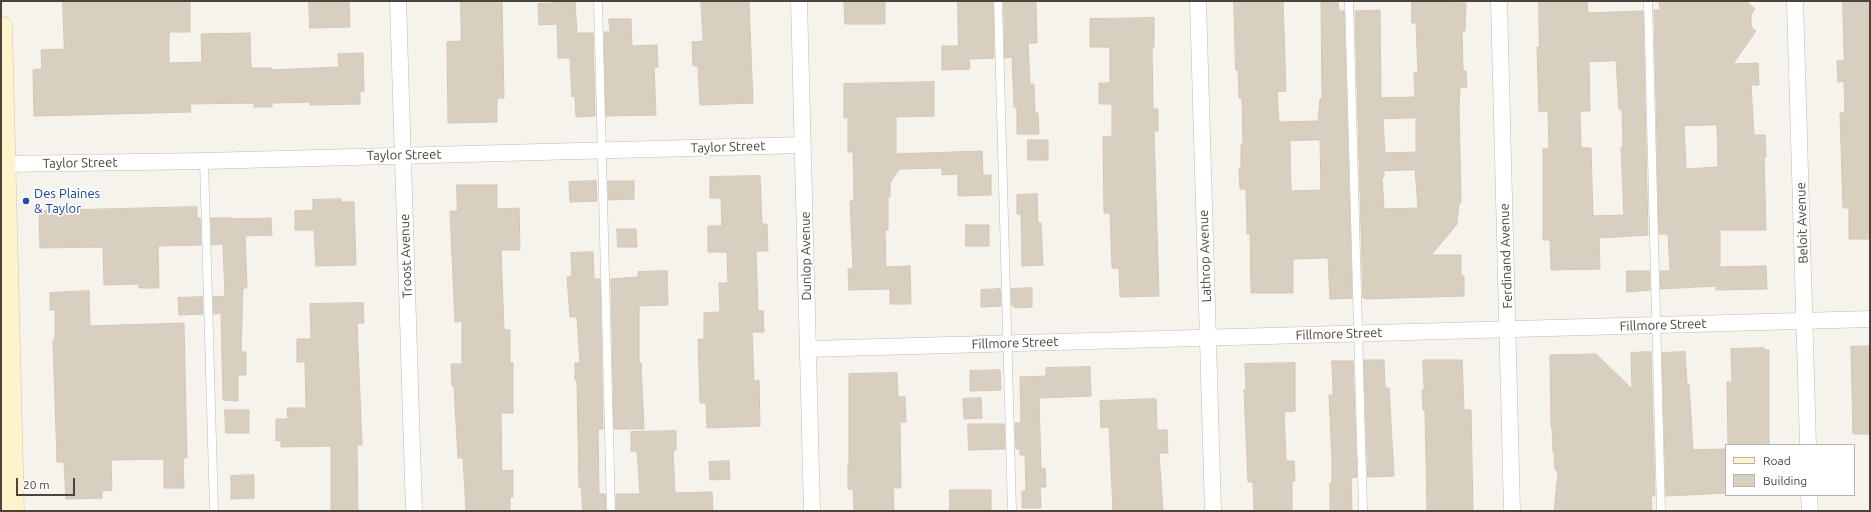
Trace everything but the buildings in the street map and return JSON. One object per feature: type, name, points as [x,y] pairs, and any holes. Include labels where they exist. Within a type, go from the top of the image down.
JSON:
[{"type":"main road","points":[[1,27],[5,164],[4,292],[6,434],[13,511]]},
{"type":"street","name":"Troost Avenue","points":[[398,1],[414,511]]},
{"type":"street","name":"Dunlop Avenue","points":[[799,1],[812,511]]},
{"type":"street","name":"Lathrop Avenue","points":[[1198,1],[1213,511]]},
{"type":"street","name":"Ferdinand Avenue","points":[[1499,1],[1512,511]]},
{"type":"street","name":"Beloit Avenue","points":[[1795,1],[1808,444]]},
{"type":"street","name":"Taylor Street","points":[[5,164],[204,161],[803,145]]},
{"type":"street","name":"Fillmore Street","points":[[808,349],[1870,319]]},
{"type":"street","points":[[1809,496],[1810,511]]},
{"type":"lane","points":[[598,1],[611,511]]},
{"type":"lane","points":[[998,1],[1012,511]]},
{"type":"lane","points":[[1349,1],[1364,511]]},
{"type":"lane","points":[[1648,1],[1661,511]]},
{"type":"lane","points":[[204,161],[214,511]]},
{"type":"place","name":"Des Plaines & Taylor","points":[[26,201]]}]
